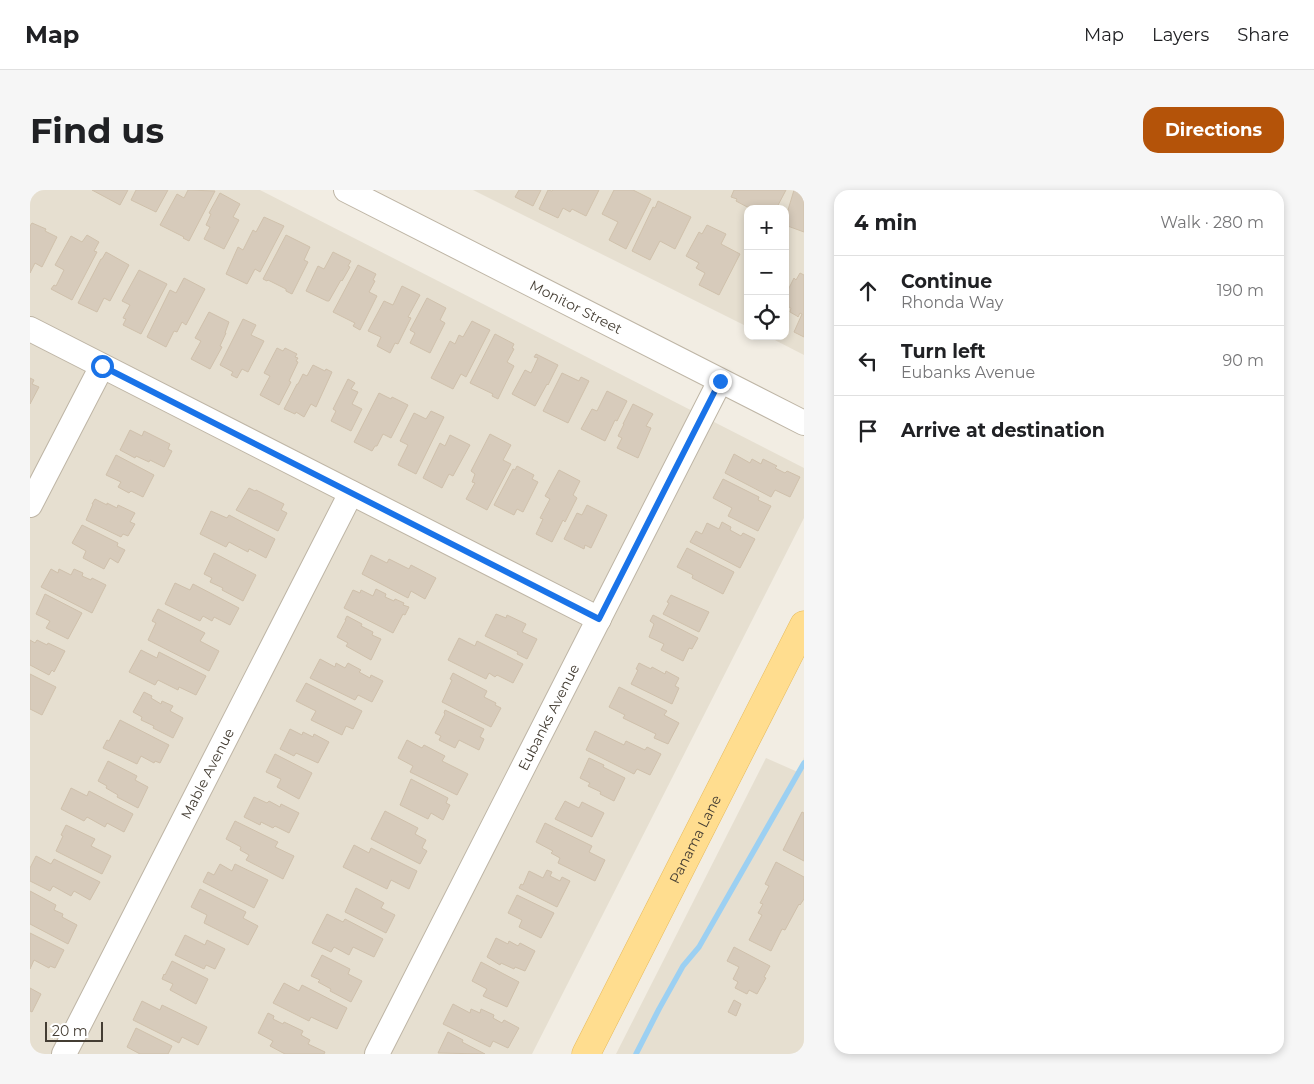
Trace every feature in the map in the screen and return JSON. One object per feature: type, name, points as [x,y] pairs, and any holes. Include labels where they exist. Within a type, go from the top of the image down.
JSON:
[{"type":"main road","name":"Panama Lane","points":[[586,1054],[804,625]]},
{"type":"street","name":"Monitor Street","points":[[346,190],[804,423]]},
{"type":"street","points":[[30,329],[599,619]]},
{"type":"street","points":[[30,505],[102,366]]},
{"type":"street","name":"Eubanks Avenue","points":[[377,1054],[720,381]]},
{"type":"street","name":"Mable Avenue","points":[[64,1054],[350,492]]},
{"type":"shaded area","points":[[30,190],[260,190],[804,468],[804,518],[532,1054],[30,1054]]},
{"type":"shaded area","points":[[473,190],[804,190],[804,355],[775,340],[789,340],[789,205],[744,205],[744,325]]},
{"type":"shaded area","points":[[804,757],[804,1054],[616,1054],[766,758],[800,773]]},
{"type":"building","points":[[92,190],[128,190],[120,205]]},
{"type":"building","points":[[136,190],[168,190],[156,212],[131,200]]},
{"type":"building","points":[[188,190],[215,191],[189,241],[160,225],[177,194],[184,198]]},
{"type":"building","points":[[519,190],[541,190],[533,206],[515,197]]},
{"type":"building","points":[[548,190],[599,190],[586,216],[572,209],[570,212],[563,208],[558,218],[539,209]]},
{"type":"building","points":[[614,190],[633,190],[651,199],[626,249],[609,240],[618,222],[602,214]]},
{"type":"building","points":[[734,190],[786,190],[778,205],[744,205],[736,201],[737,199],[731,197]]},
{"type":"building","points":[[794,190],[804,190],[804,232],[789,226],[789,207]]},
{"type":"building","points":[[220,193],[240,204],[233,217],[239,220],[224,249],[204,239],[210,227],[206,225],[211,214],[209,213]]},
{"type":"building","points":[[658,201],[691,217],[675,249],[660,241],[650,260],[632,251],[653,207],[655,208]]},
{"type":"building","points":[[264,217],[284,226],[260,272],[255,269],[247,284],[226,274],[238,247],[243,250],[253,230],[256,232]]},
{"type":"building","points":[[32,223],[46,229],[45,231],[57,237],[42,267],[35,263],[30,273],[30,226]]},
{"type":"building","points":[[707,225],[726,234],[721,244],[740,254],[719,295],[699,285],[705,273],[696,268],[699,263],[686,256],[699,232],[702,234]]},
{"type":"building","points":[[87,235],[99,242],[94,251],[97,252],[72,300],[51,289],[54,285],[56,286],[64,270],[55,265],[71,236],[82,242]]},
{"type":"building","points":[[286,235],[310,247],[304,260],[308,262],[292,294],[286,291],[286,289],[263,279]]},
{"type":"building","points":[[106,252],[129,265],[110,301],[104,298],[97,312],[78,303]]},
{"type":"building","points":[[333,252],[351,261],[348,266],[350,267],[342,281],[329,301],[327,301],[306,291],[318,266],[324,269]]},
{"type":"building","points":[[358,265],[376,274],[373,280],[375,281],[369,292],[377,296],[360,330],[353,326],[355,323],[333,312]]},
{"type":"building","points":[[139,270],[167,284],[141,334],[123,325],[126,319],[123,318],[130,305],[122,301]]},
{"type":"building","points":[[800,273],[804,275],[804,337],[794,332],[802,314],[800,313],[798,317],[790,312],[791,308],[789,307],[789,288],[794,278],[796,280]]},
{"type":"building","points":[[184,278],[205,289],[186,325],[182,322],[177,332],[174,331],[166,347],[147,337],[170,290],[176,293]]},
{"type":"building","points":[[402,286],[420,295],[408,317],[411,318],[398,344],[395,343],[390,353],[377,346],[381,337],[368,331],[384,301],[393,305]]},
{"type":"building","points":[[427,298],[446,308],[440,320],[445,323],[430,353],[410,343],[415,333],[410,330]]},
{"type":"building","points":[[209,312],[229,322],[220,346],[222,347],[210,369],[191,359],[201,341],[195,338]]},
{"type":"building","points":[[243,319],[256,325],[251,335],[264,341],[248,372],[242,369],[237,378],[231,375],[233,372],[220,365]]},
{"type":"building","points":[[472,321],[490,330],[466,377],[461,374],[453,389],[431,378],[450,341],[455,344],[459,335],[463,337]]},
{"type":"building","points":[[495,334],[514,344],[512,348],[514,349],[507,362],[514,366],[498,399],[492,396],[493,394],[470,383]]},
{"type":"building","points":[[277,348],[283,351],[285,348],[297,354],[295,357],[298,358],[289,381],[291,382],[279,405],[260,395],[270,376],[264,373]]},
{"type":"building","points":[[536,354],[558,365],[535,406],[512,394],[525,370],[531,373],[538,358],[534,357]]},
{"type":"building","points":[[313,365],[332,372],[316,407],[311,404],[304,417],[296,412],[295,414],[284,409],[303,374],[307,376]]},
{"type":"building","points":[[562,373],[579,381],[581,377],[589,381],[568,423],[543,411]]},
{"type":"building","points":[[30,378],[34,380],[32,384],[39,387],[30,404]]},
{"type":"building","points":[[348,379],[355,383],[351,389],[358,392],[352,404],[362,409],[351,431],[331,421],[336,411],[333,409]]},
{"type":"building","points":[[607,391],[627,401],[605,441],[581,429],[592,409],[597,411]]},
{"type":"building","points":[[379,393],[408,405],[391,438],[383,434],[372,451],[354,442]]},
{"type":"building","points":[[633,404],[653,414],[646,426],[651,428],[638,458],[617,448],[622,438],[618,436]]},
{"type":"building","points":[[431,411],[444,417],[416,474],[398,465],[408,445],[400,441],[414,413],[426,419]]},
{"type":"building","points":[[130,430],[142,436],[144,431],[170,444],[168,449],[172,451],[164,467],[150,460],[149,462],[136,456],[135,458],[120,450]]},
{"type":"building","points":[[490,434],[511,445],[503,460],[511,464],[487,510],[466,499],[475,483],[472,482],[475,474],[471,471]]},
{"type":"building","points":[[450,435],[470,445],[453,476],[449,474],[442,488],[423,478],[440,443],[445,446]]},
{"type":"building","points":[[734,454],[750,463],[752,459],[761,464],[763,459],[777,466],[775,468],[785,473],[787,471],[800,477],[790,497],[775,490],[771,497],[725,473]]},
{"type":"building","points":[[116,455],[154,475],[143,497],[118,487],[121,482],[106,475]]},
{"type":"building","points":[[517,466],[534,475],[532,479],[538,482],[523,512],[517,509],[514,515],[494,505],[513,469],[515,470]]},
{"type":"building","points":[[559,470],[580,481],[573,495],[577,498],[552,542],[536,534],[543,519],[540,518],[550,499],[545,496]]},
{"type":"building","points":[[723,479],[759,497],[758,500],[771,506],[758,531],[728,516],[732,508],[713,498]]},
{"type":"building","points":[[249,488],[284,504],[281,510],[287,513],[278,531],[236,510]]},
{"type":"building","points":[[95,499],[117,508],[118,505],[135,513],[130,522],[135,524],[128,536],[123,534],[121,537],[86,520]]},
{"type":"building","points":[[587,505],[607,515],[591,548],[585,545],[584,549],[564,539],[577,513],[582,515]]},
{"type":"building","points":[[211,511],[227,518],[229,515],[275,539],[266,558],[249,549],[248,552],[229,542],[226,547],[200,534]]},
{"type":"building","points":[[722,522],[731,527],[730,530],[741,536],[743,533],[755,539],[740,568],[690,542],[696,531],[702,534],[707,523],[719,529]]},
{"type":"building","points":[[82,525],[118,543],[117,546],[125,550],[118,563],[110,558],[104,569],[83,558],[86,551],[72,543]]},
{"type":"building","points":[[687,548],[734,572],[723,594],[692,578],[693,575],[677,567]]},
{"type":"building","points":[[214,553],[256,575],[243,601],[210,582],[212,578],[204,574]]},
{"type":"building","points":[[371,555],[387,563],[389,559],[409,569],[411,565],[436,578],[425,599],[411,591],[408,598],[362,574]]},
{"type":"building","points":[[51,569],[58,573],[59,569],[71,575],[74,569],[83,573],[82,576],[91,580],[92,578],[106,585],[92,613],[41,587]]},
{"type":"building","points":[[175,583],[190,590],[193,584],[239,608],[230,625],[214,617],[212,621],[203,616],[200,621],[165,604]]},
{"type":"building","points":[[376,589],[386,594],[385,597],[394,601],[395,599],[409,607],[393,633],[344,608],[353,590],[360,593],[361,590],[373,596]]},
{"type":"building","points":[[45,594],[82,613],[68,639],[46,628],[50,621],[36,614]]},
{"type":"building","points":[[671,595],[709,612],[699,632],[663,614]]},
{"type":"building","points":[[158,609],[205,633],[200,641],[219,651],[209,671],[148,640],[156,623],[152,621]]},
{"type":"building","points":[[496,614],[506,618],[507,615],[526,624],[522,632],[537,639],[527,659],[517,654],[518,652],[485,636]]},
{"type":"building","points":[[653,615],[698,638],[692,649],[689,648],[683,661],[661,650],[664,644],[649,637],[654,624],[650,621]]},
{"type":"building","points":[[347,616],[362,624],[361,626],[373,632],[372,635],[381,639],[371,660],[346,646],[348,643],[337,637]]},
{"type":"building","points":[[459,638],[475,646],[477,641],[523,664],[513,683],[489,673],[486,679],[448,660]]},
{"type":"building","points":[[30,640],[35,643],[37,640],[47,645],[48,643],[65,651],[54,672],[52,670],[49,675],[30,665]]},
{"type":"building","points":[[141,650],[157,658],[159,652],[206,676],[196,695],[179,687],[178,690],[158,680],[155,685],[129,672]]},
{"type":"building","points":[[320,659],[335,667],[336,663],[345,668],[348,663],[361,670],[359,672],[370,678],[371,675],[383,681],[372,702],[358,695],[355,700],[310,678]]},
{"type":"building","points":[[639,663],[665,674],[666,671],[679,678],[675,686],[679,688],[672,704],[631,684],[638,670],[636,669]]},
{"type":"building","points":[[453,673],[487,691],[484,697],[501,708],[491,727],[442,702],[452,680],[450,679]]},
{"type":"building","points":[[30,674],[56,687],[42,715],[30,709]]},
{"type":"building","points":[[306,683],[362,711],[353,729],[346,726],[342,735],[311,720],[316,711],[296,701]]},
{"type":"building","points":[[619,687],[667,711],[664,715],[679,723],[668,744],[654,738],[656,734],[623,718],[625,715],[609,707]]},
{"type":"building","points":[[144,692],[161,704],[162,701],[173,706],[170,711],[183,718],[173,738],[153,728],[154,726],[141,720],[142,717],[133,712]]},
{"type":"building","points":[[445,710],[484,729],[480,737],[484,739],[479,750],[459,740],[455,748],[439,740],[441,736],[435,733],[445,714]]},
{"type":"building","points":[[120,720],[169,745],[160,763],[155,761],[154,763],[141,756],[137,764],[103,748]]},
{"type":"building","points":[[290,729],[302,735],[303,732],[313,737],[314,734],[329,742],[318,763],[296,753],[294,756],[280,749]]},
{"type":"building","points":[[595,731],[624,745],[626,741],[645,750],[647,747],[661,754],[650,775],[637,769],[634,774],[586,750]]},
{"type":"building","points":[[407,740],[422,748],[424,745],[445,756],[442,761],[468,774],[457,795],[410,772],[413,766],[398,758]]},
{"type":"building","points":[[275,754],[312,773],[299,799],[277,787],[281,779],[266,772]]},
{"type":"building","points":[[589,758],[625,778],[614,801],[588,786],[590,783],[580,778]]},
{"type":"building","points":[[108,761],[137,776],[135,780],[148,787],[138,808],[117,797],[118,795],[98,781]]},
{"type":"building","points":[[411,779],[448,798],[446,803],[450,805],[443,820],[431,813],[428,819],[400,805]]},
{"type":"building","points":[[71,788],[87,796],[89,791],[133,814],[124,832],[107,823],[105,827],[87,817],[84,821],[61,809]]},
{"type":"building","points":[[254,797],[267,803],[269,801],[280,807],[281,804],[299,813],[289,833],[261,822],[260,825],[244,817]]},
{"type":"building","points":[[565,801],[579,808],[582,802],[604,813],[592,837],[555,819]]},
{"type":"building","points":[[385,811],[418,828],[415,834],[426,840],[422,848],[427,851],[420,864],[371,839]]},
{"type":"building","points":[[802,812],[804,813],[804,861],[783,850]]},
{"type":"building","points":[[235,821],[278,842],[275,847],[294,856],[283,879],[246,860],[249,855],[240,850],[241,847],[226,839]]},
{"type":"building","points":[[545,823],[592,846],[589,852],[605,860],[595,881],[558,863],[560,858],[551,853],[553,851],[536,842]]},
{"type":"building","points":[[66,825],[95,839],[91,846],[111,856],[102,874],[56,851]]},
{"type":"building","points":[[354,845],[369,853],[371,848],[417,871],[409,889],[391,880],[387,889],[343,867]]},
{"type":"building","points":[[36,856],[51,864],[54,859],[100,882],[90,900],[74,891],[71,896],[53,886],[50,891],[30,881],[30,868]]},
{"type":"building","points":[[776,862],[804,877],[804,899],[799,904],[785,930],[782,929],[771,951],[749,940],[762,915],[758,913],[763,904],[760,903],[769,886],[765,884]]},
{"type":"building","points":[[220,864],[232,871],[235,864],[268,880],[254,908],[203,882],[208,872],[214,875]]},
{"type":"building","points":[[547,870],[552,872],[550,876],[560,881],[562,877],[570,881],[557,907],[519,888],[521,884],[523,885],[529,871],[543,878]]},
{"type":"building","points":[[356,888],[384,903],[381,908],[395,915],[386,933],[345,912]]},
{"type":"building","points":[[200,889],[246,912],[243,918],[258,926],[248,945],[204,923],[207,915],[191,907]]},
{"type":"building","points":[[30,891],[56,905],[54,910],[63,914],[62,917],[77,925],[68,944],[30,924]]},
{"type":"building","points":[[517,895],[554,913],[541,938],[519,927],[522,920],[508,913]]},
{"type":"building","points":[[327,914],[343,922],[345,919],[383,939],[374,957],[353,947],[349,955],[334,947],[331,952],[312,943]]},
{"type":"building","points":[[30,933],[64,950],[55,968],[50,966],[49,968],[34,960],[30,969]]},
{"type":"building","points":[[185,935],[205,945],[207,940],[225,949],[215,969],[206,965],[204,969],[175,955]]},
{"type":"building","points":[[496,938],[508,944],[509,941],[518,946],[520,943],[535,951],[525,971],[515,967],[514,969],[501,963],[500,965],[487,957]]},
{"type":"building","points":[[734,947],[770,966],[757,994],[749,990],[747,994],[735,988],[738,982],[733,979],[739,967],[727,961]]},
{"type":"building","points":[[322,955],[350,969],[348,974],[362,981],[351,1002],[330,991],[331,989],[318,982],[320,980],[311,976]]},
{"type":"building","points":[[172,961],[208,979],[196,1004],[170,990],[173,984],[162,979]]},
{"type":"building","points":[[481,962],[519,982],[507,1007],[483,996],[487,989],[472,981]]},
{"type":"building","points":[[284,983],[299,991],[302,985],[347,1008],[337,1029],[311,1017],[309,1021],[273,1003]]},
{"type":"building","points":[[30,988],[41,994],[32,1012],[30,1011]]},
{"type":"building","points":[[734,1000],[741,1004],[736,1016],[728,1012]]},
{"type":"building","points":[[142,1001],[160,1010],[162,1005],[207,1027],[198,1045],[182,1037],[179,1043],[133,1020]]},
{"type":"building","points":[[453,1004],[470,1013],[471,1009],[480,1013],[481,1009],[494,1015],[493,1018],[502,1023],[504,1020],[519,1028],[508,1048],[493,1041],[490,1047],[443,1024]]},
{"type":"building","points":[[268,1013],[274,1016],[273,1019],[303,1031],[301,1035],[310,1040],[308,1044],[325,1052],[324,1054],[285,1054],[270,1046],[273,1041],[258,1033]]},
{"type":"building","points":[[136,1028],[172,1046],[168,1054],[140,1054],[127,1047]]},
{"type":"building","points":[[448,1032],[463,1040],[462,1042],[485,1054],[438,1053]]},
{"type":"waterway","points":[[636,1054],[683,966],[699,947],[804,763]]},
{"type":"route","points":[[102,366],[599,619],[720,381]]}]
